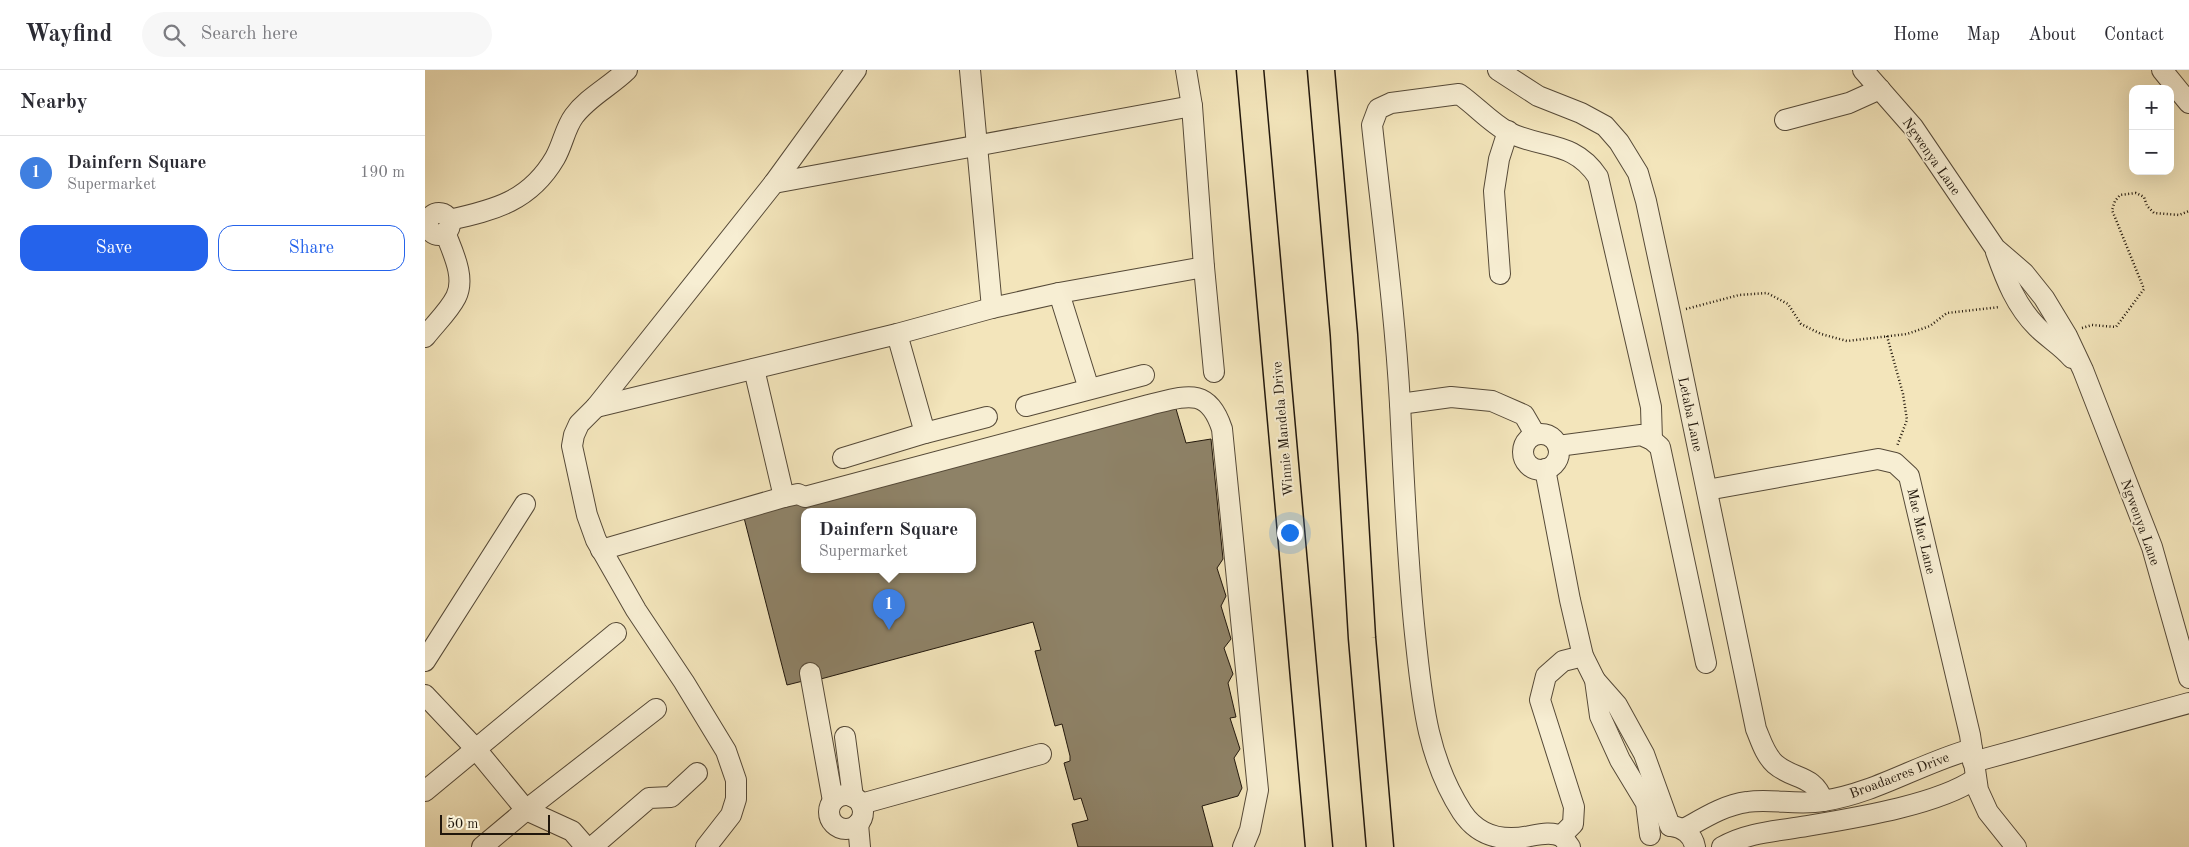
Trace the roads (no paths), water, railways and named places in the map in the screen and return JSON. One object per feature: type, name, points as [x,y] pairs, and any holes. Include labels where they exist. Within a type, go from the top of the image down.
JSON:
[{"type":"main road","name":"Winnie Mandela Drive","points":[[1250,70],[1319,847]]},
{"type":"main road","points":[[1321,70],[1344,335],[1361,638],[1380,847]]},
{"type":"street","points":[[425,337],[456,296],[459,284],[458,269],[437,227],[488,212],[523,195],[542,176],[555,158],[574,116],[627,70]]},
{"type":"street","points":[[706,847],[731,815],[736,799],[735,780],[731,766],[712,728],[636,610],[601,550],[587,515],[573,446],[574,435],[579,424],[596,407],[774,183],[856,70]]},
{"type":"street","points":[[970,70],[979,145],[993,308]]},
{"type":"street","points":[[1186,70],[1192,106],[1214,372]]},
{"type":"street","name":"Ngwenya Lane","points":[[1863,70],[1913,127],[1995,248],[2018,305],[2083,370]]},
{"type":"street","points":[[2147,70],[2162,70],[2189,103]]},
{"type":"street","name":"Letaba Lane","points":[[1509,73],[1539,96],[1581,113],[1605,126],[1619,142],[1638,173],[1646,201],[1670,313],[1756,729],[1770,758],[1783,769],[1813,783],[1820,792],[1823,802]]},
{"type":"street","points":[[1785,120],[1849,102],[1880,89]]},
{"type":"street","points":[[1583,656],[1563,661],[1546,676],[1540,700],[1574,807],[1573,824],[1565,842],[1549,833],[1527,837],[1499,837],[1483,833],[1470,824],[1447,786],[1431,745],[1420,674],[1408,570],[1400,404],[1372,125],[1378,109],[1391,103],[1459,94],[1507,131],[1574,154],[1589,163],[1598,177],[1651,407],[1652,440]]},
{"type":"street","points":[[774,183],[1192,106]]},
{"type":"street","points":[[1500,274],[1494,191],[1499,159],[1507,131]]},
{"type":"street","name":"Ngwenya Lane","points":[[1995,248],[2024,273],[2044,298],[2066,334],[2083,370],[2152,547],[2189,678]]},
{"type":"street","points":[[596,407],[897,334],[993,308],[1059,293],[1204,267]]},
{"type":"street","points":[[1059,293],[1089,389]]},
{"type":"street","points":[[897,334],[925,433]]},
{"type":"street","points":[[754,369],[784,497]]},
{"type":"street","points":[[1027,406],[1144,375]]},
{"type":"street","points":[[601,550],[784,497],[798,494],[805,497],[981,448],[1168,400],[1193,397],[1209,402],[1218,417],[1222,429],[1258,790],[1250,830],[1243,847]]},
{"type":"street","points":[[1400,404],[1451,397],[1492,401],[1524,415],[1535,434]]},
{"type":"street","points":[[843,458],[925,433],[987,418]]},
{"type":"street","points":[[1535,434],[1549,435],[1559,446],[1557,460],[1545,470],[1532,468],[1526,464],[1523,457],[1524,443],[1535,434]]},
{"type":"street","points":[[1559,446],[1641,435],[1652,440],[1660,447],[1706,663]]},
{"type":"street","name":"Mac Mac Lane","points":[[1707,490],[1878,459],[1895,463],[1909,476],[1978,790],[1988,812],[2016,847]]},
{"type":"street","points":[[1545,470],[1570,600],[1583,656],[1595,680],[1617,705],[1644,754],[1677,827],[1690,835],[1695,847]]},
{"type":"street","points":[[425,661],[525,504]]},
{"type":"street","points":[[425,791],[616,633]]},
{"type":"street","points":[[810,673],[833,801],[829,812],[832,823],[837,827],[848,829],[858,824]]},
{"type":"street","points":[[1595,680],[1600,716],[1620,760],[1646,803],[1648,841]]},
{"type":"street","points":[[425,695],[475,748],[526,810],[572,831],[586,847]]},
{"type":"street","name":"Broadacres Drive","points":[[1648,841],[1662,827],[1677,827],[1720,810],[1747,802],[1823,802],[1862,791],[1904,775],[1935,760],[1973,763],[2189,703]]},
{"type":"street","points":[[482,847],[526,810],[656,709]]},
{"type":"street","points":[[845,737],[857,800],[863,814],[858,824],[860,847]]},
{"type":"street","points":[[833,801],[843,796],[857,800],[1041,754]]},
{"type":"street","name":"Broadacres Drive","points":[[1723,847],[1760,833],[1808,826],[1916,803],[1958,789],[1973,763]]},
{"type":"street","points":[[592,847],[649,798],[671,796],[697,773]]},
{"type":"street","points":[[837,827],[837,847]]},
{"type":"place","name":"Dainfern Square","points":[[889,630]]}]
